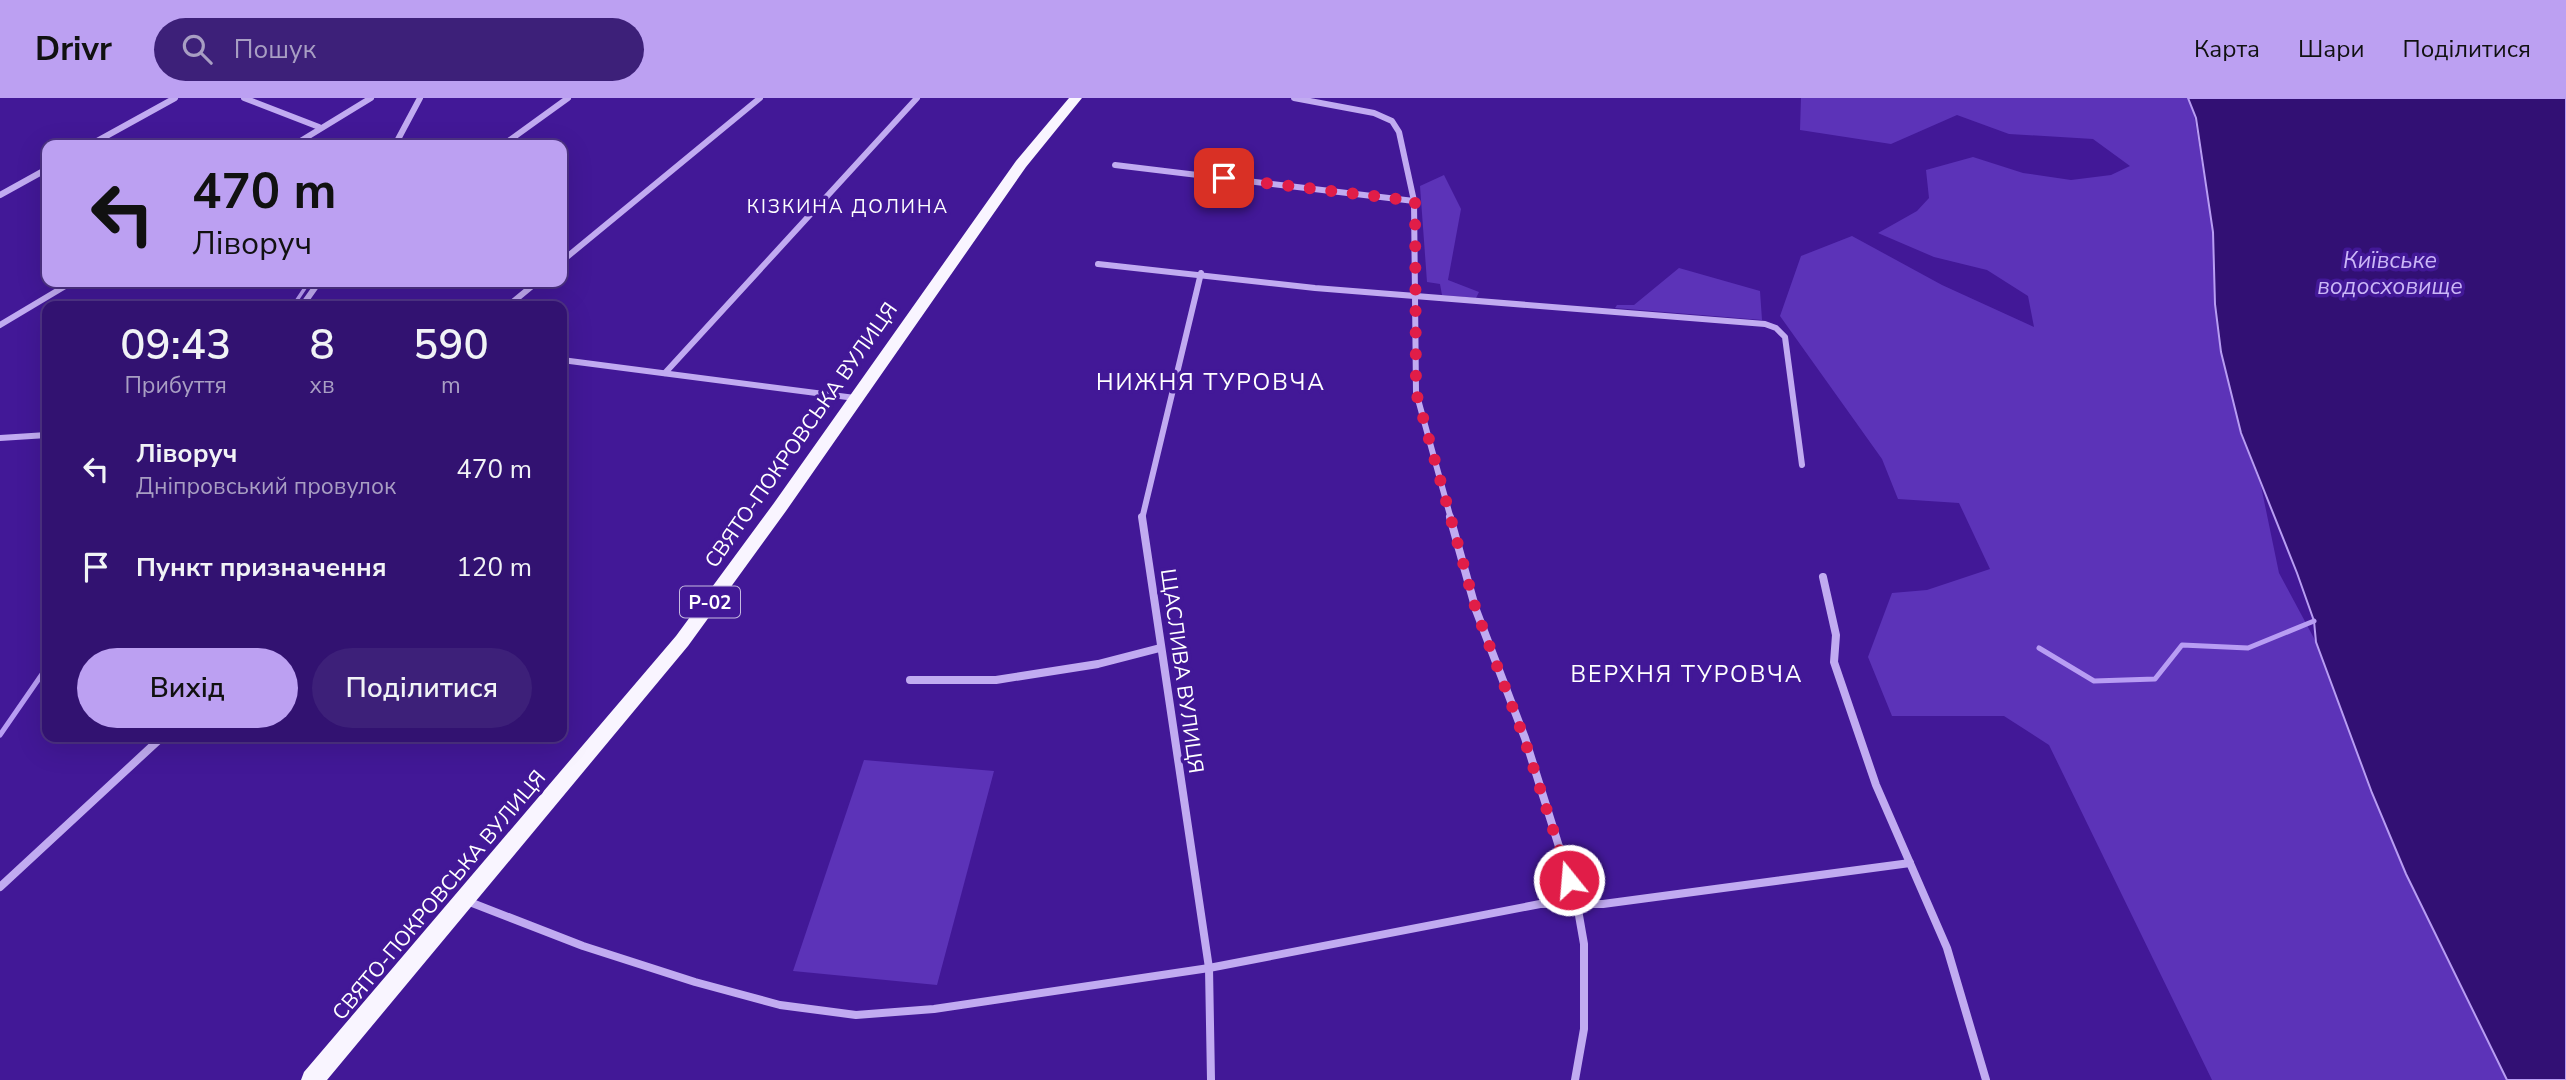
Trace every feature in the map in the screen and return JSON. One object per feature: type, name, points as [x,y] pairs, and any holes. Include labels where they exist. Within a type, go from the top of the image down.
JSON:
[{"type":"main road","name":"СВЯТО-ПОКРОВСЬКА ВУЛИЦЯ","points":[[312,1080],[682,641],[1021,164],[1076,98]]},
{"type":"street","points":[[99,140],[175,98]]},
{"type":"street","points":[[244,98],[319,127]]},
{"type":"street","points":[[301,140],[371,98]]},
{"type":"street","points":[[398,140],[420,98]]},
{"type":"street","points":[[510,140],[568,98]]},
{"type":"street","points":[[567,257],[760,98]]},
{"type":"street","points":[[665,373],[917,98]]},
{"type":"street","points":[[1294,98],[1374,113],[1392,121],[1399,132],[1415,201],[1416,296],[1413,342],[1416,392],[1476,610],[1524,738],[1577,904],[1584,944],[1584,1028],[1575,1080]]},
{"type":"street","points":[[1115,165],[1415,201]]},
{"type":"street","points":[[0,195],[42,172]]},
{"type":"street","points":[[1098,264],[1201,273],[1315,288],[1765,324],[1776,328],[1785,337],[1802,465]]},
{"type":"street","name":"ЩАСЛИВА ВУЛИЦЯ","points":[[1201,273],[1141,513],[1209,968],[1211,1080]]},
{"type":"street","points":[[0,325],[64,287]]},
{"type":"street","points":[[514,301],[531,287]]},
{"type":"street","points":[[567,361],[855,398]]},
{"type":"street","points":[[0,445],[3,438],[42,435]]},
{"type":"street","points":[[1823,577],[1836,635],[1834,662],[1876,785],[1947,948],[1986,1080]]},
{"type":"street","points":[[910,680],[996,680],[1098,664],[1160,649]]},
{"type":"street","points":[[0,887],[157,742]]},
{"type":"street","points":[[463,900],[583,946],[695,982],[780,1004],[856,1015],[934,1009],[1209,968],[1540,904],[1603,904],[1910,863]]},
{"type":"shaded area","points":[[1801,98],[2188,98],[2192,102],[2213,232],[2215,304],[2221,352],[2241,433],[2261,486],[2279,573],[2316,642],[2372,793],[2406,874],[2507,1080],[2212,1080],[2049,745],[2004,716],[1892,716],[1868,657],[1892,593],[1927,590],[1990,569],[1959,503],[1898,499],[1882,459],[1780,316],[1801,256],[1852,236],[1942,285],[2034,327],[2028,296],[1987,270],[1934,257],[1878,233],[1917,211],[1929,198],[1926,170],[1973,157],[2023,173],[2071,180],[2111,175],[2130,166],[2093,139],[2009,134],[1957,115],[1891,144],[1800,130]]},
{"type":"shaded area","points":[[1444,175],[1461,209],[1448,280],[1479,292],[1476,298],[1442,295],[1440,284],[1427,282],[1420,186]]},
{"type":"shaded area","points":[[1679,268],[1760,291],[1762,320],[1615,308],[1617,305],[1634,305]]},
{"type":"shaded area","points":[[864,760],[994,771],[937,985],[793,971]]},
{"type":"water","name":"Київське водосховище","points":[[2188,98],[2566,98],[2566,1080],[2507,1080],[2406,874],[2372,793],[2316,642],[2314,621],[2297,573],[2241,433],[2221,352],[2215,304],[2213,232],[2196,118]]},
{"type":"waterway","points":[[296,301],[306,287]]},
{"type":"waterway","points":[[2039,648],[2094,681],[2155,679],[2182,645],[2248,648],[2314,621]]},
{"type":"waterway","points":[[0,735],[42,674]]},
{"type":"district","name":"КІЗКИНА ДОЛИНА","points":[[848,206]]},
{"type":"district","name":"НИЖНЯ ТУРОВЧА","points":[[1211,382]]},
{"type":"district","name":"ВЕРХНЯ ТУРОВЧА","points":[[1687,674]]},
{"type":"route","points":[[1224,178],[1415,201],[1416,296],[1413,342],[1416,392],[1476,610],[1495,667],[1524,738],[1569,880]]}]
